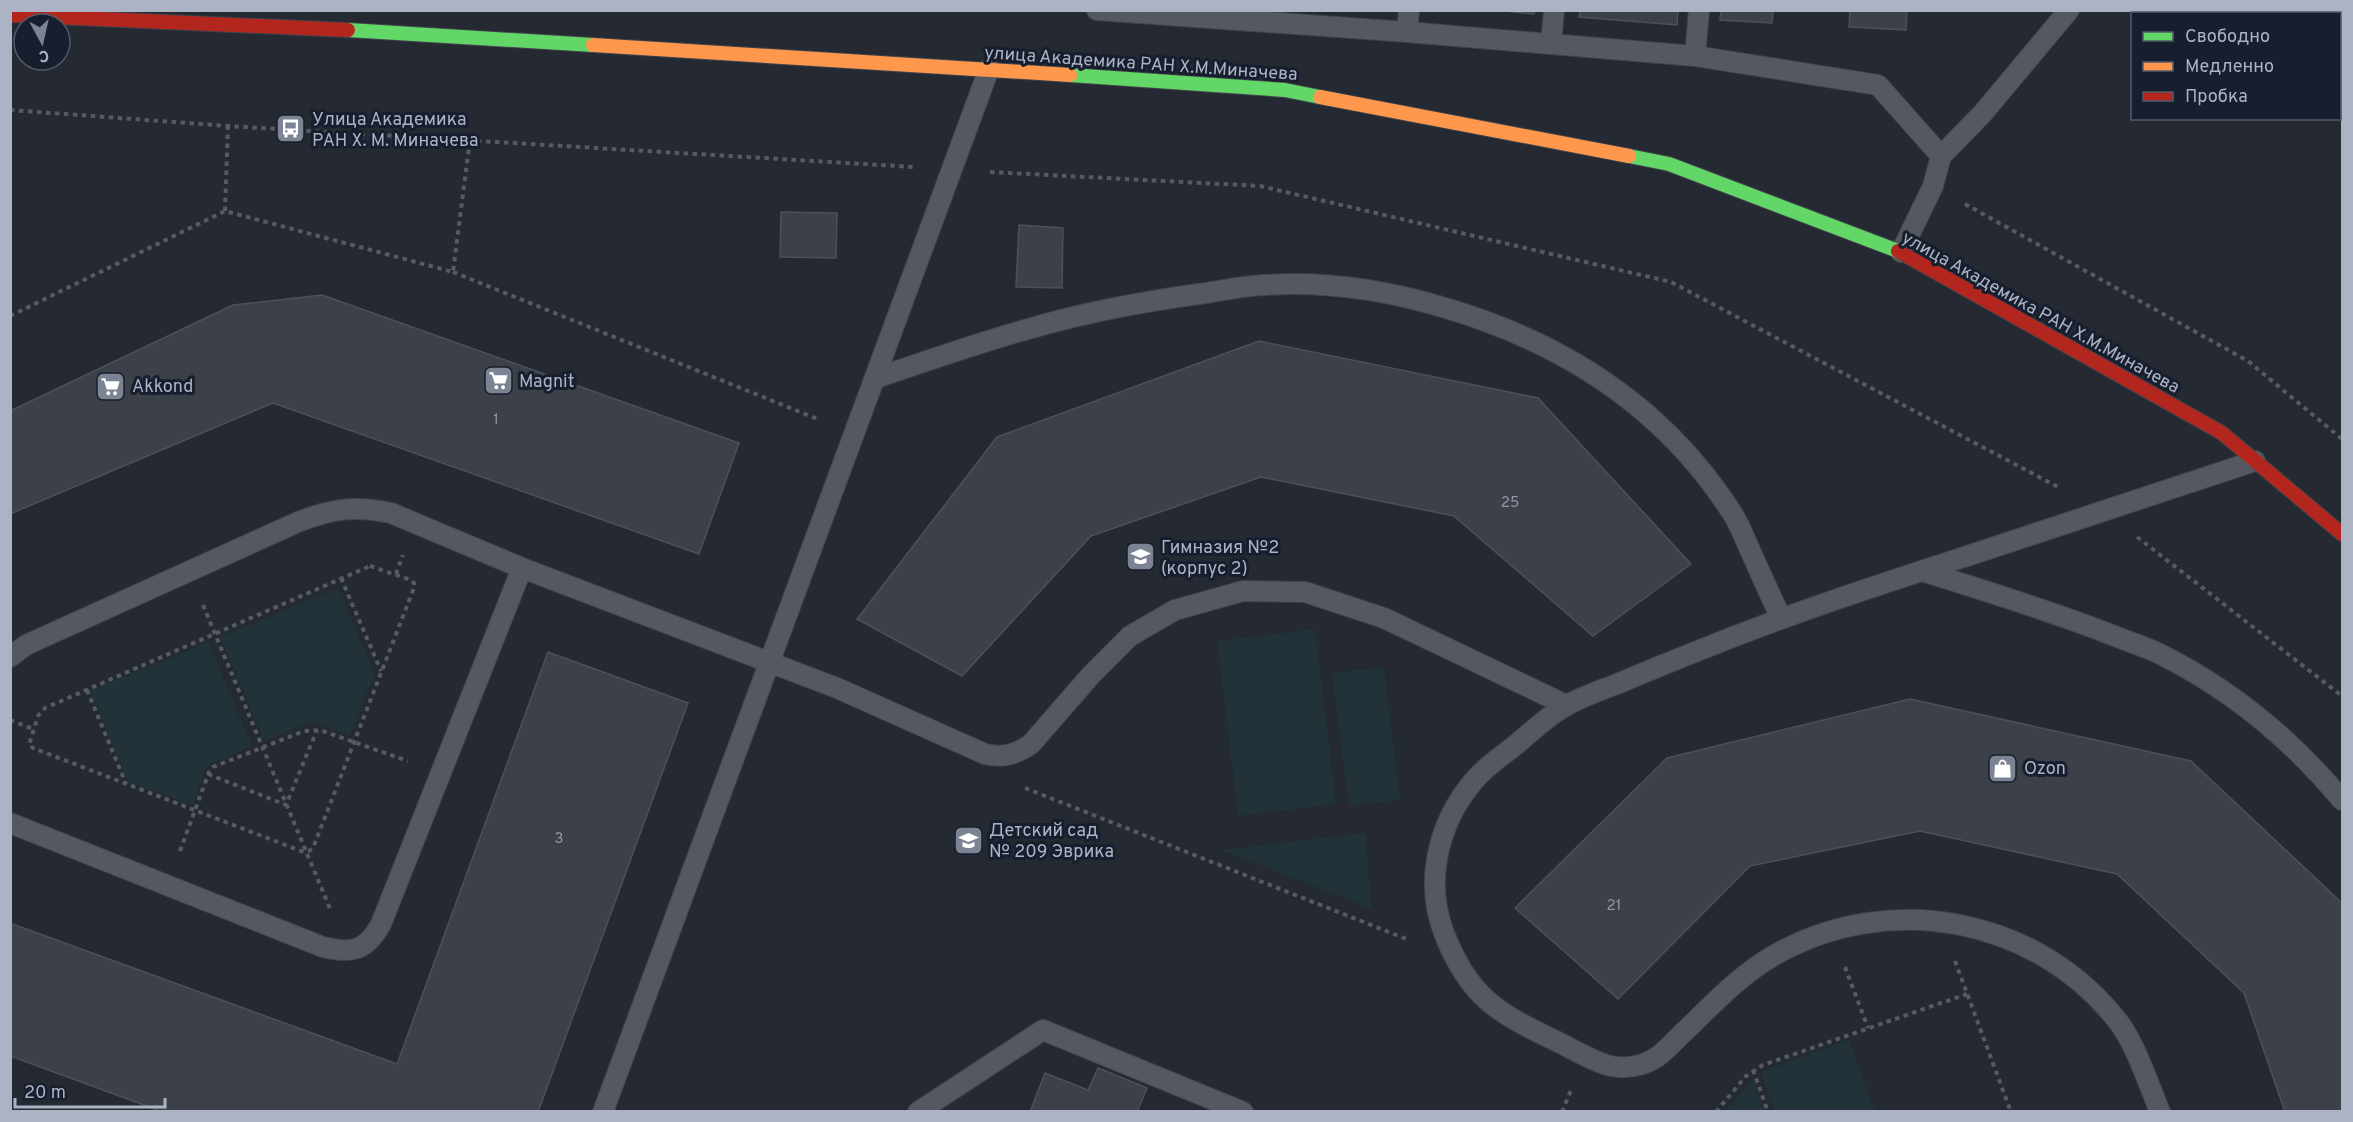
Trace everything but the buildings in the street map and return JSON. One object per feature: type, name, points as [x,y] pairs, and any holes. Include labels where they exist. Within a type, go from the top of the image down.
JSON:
[{"type":"street","name":"улица Академика РАН Х.М.Миначева","points":[[10,15],[303,27],[989,69],[1285,90],[1669,164],[1901,252],[2222,433],[2343,534]]},
{"type":"lane","points":[[1097,10],[1261,16],[1407,33],[1695,56],[1878,85],[1941,156]]},
{"type":"lane","points":[[1407,33],[1409,10]]},
{"type":"lane","points":[[1551,44],[1554,10]]},
{"type":"lane","points":[[1695,56],[1699,10]]},
{"type":"lane","points":[[1901,252],[1932,186],[1941,156],[1983,113],[2069,10]]},
{"type":"lane","points":[[603,1112],[989,69]]},
{"type":"lane","points":[[876,378],[1027,329],[1099,311],[1169,298],[1263,285],[1327,285],[1399,294],[1469,315],[1524,335],[1568,357],[1624,396],[1663,429],[1699,468],[1735,518],[1781,618]]},
{"type":"lane","points":[[2160,1112],[2124,1030],[2105,1006],[2075,978],[2031,948],[1989,932],[1940,921],[1901,919],[1861,923],[1831,930],[1773,956],[1738,980],[1655,1059],[1632,1067],[1606,1065],[1514,1020],[1491,1006],[1475,990],[1453,957],[1438,919],[1434,891],[1436,859],[1442,833],[1457,803],[1480,774],[1546,719],[1584,696],[1781,618],[2254,461]]},
{"type":"lane","points":[[10,657],[26,645],[323,512],[349,508],[391,513],[522,568],[837,688],[985,754],[1008,756],[1020,752],[1031,744],[1091,675],[1130,636],[1175,610],[1243,591],[1305,592],[1384,618],[1566,705]]},
{"type":"lane","points":[[10,823],[323,947],[347,951],[361,948],[373,939],[381,924],[522,568]]},
{"type":"lane","points":[[1922,571],[2073,620],[2158,653],[2207,681],[2277,732],[2324,777],[2343,800]]},
{"type":"lane","points":[[918,1112],[1043,1030],[1243,1112]]},
{"type":"path","points":[[225,211],[228,126]]},
{"type":"path","points":[[453,272],[470,139]]},
{"type":"path","points":[[1932,186],[2248,360],[2343,439]]},
{"type":"path","points":[[10,316],[225,211],[453,272],[854,433]]},
{"type":"path","points":[[370,566],[411,580],[415,584],[313,848],[306,852],[33,748],[29,743],[38,716],[45,708],[370,566]]},
{"type":"path","points":[[189,571],[347,951]]},
{"type":"path","points":[[341,578],[381,672]]},
{"type":"path","points":[[87,690],[126,784]]},
{"type":"path","points":[[10,720],[33,729]]},
{"type":"path","points":[[168,886],[208,774],[213,767],[304,731],[317,730],[441,772]]},
{"type":"path","points":[[286,805],[317,730]]},
{"type":"path","points":[[1008,756],[1009,771],[1021,787],[1453,957]]},
{"type":"path","points":[[208,774],[286,805]]},
{"type":"path","points":[[1940,921],[2011,1112]]},
{"type":"path","points":[[1831,930],[1868,1028]]},
{"type":"path","points":[[1716,1112],[1753,1070],[1762,1065],[1967,994]]},
{"type":"path","points":[[1753,1070],[1768,1112]]},
{"type":"shaded area","points":[[338,588],[375,674],[349,736],[312,721],[264,741],[220,637]]},
{"type":"shaded area","points":[[1315,629],[1336,804],[1238,816],[1217,641]]},
{"type":"shaded area","points":[[208,642],[252,746],[206,766],[194,805],[128,782],[90,691]]},
{"type":"shaded area","points":[[1384,667],[1400,800],[1349,806],[1332,673]]},
{"type":"shaded area","points":[[1366,833],[1371,909],[1222,850]]},
{"type":"shaded area","points":[[1849,1040],[1875,1111],[1775,1111],[1761,1072]]},
{"type":"shaded area","points":[[1753,1080],[1764,1111],[1725,1111]]},
{"type":"traffic: fast","points":[[348,30],[593,45]]},
{"type":"traffic: fast","points":[[1070,75],[1285,90],[1320,97]]},
{"type":"traffic: fast","points":[[1629,156],[1669,164],[1898,251]]},
{"type":"traffic: slow","points":[[593,45],[1070,75]]},
{"type":"traffic: slow","points":[[1320,97],[1629,156]]},
{"type":"traffic: jam","points":[[10,15],[348,30]]},
{"type":"traffic: jam","points":[[1898,251],[2222,433],[2342,534]]},
{"type":"place","name":"Улица Академика РАН Х. М. Миначева","points":[[291,129]]},
{"type":"place","name":"Magnit","points":[[498,381]]},
{"type":"place","name":"Akkond","points":[[111,386]]},
{"type":"place","name":"Гимназия №2 (корпус 2)","points":[[1140,557]]},
{"type":"place","name":"Ozon","points":[[2003,768]]},
{"type":"place","name":"Детский сад № 209 Эврика","points":[[968,840]]}]
